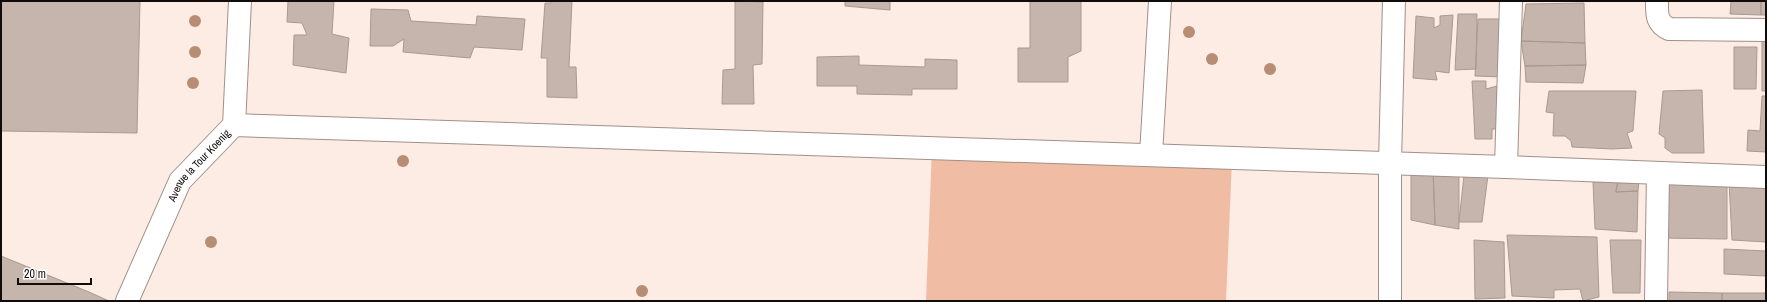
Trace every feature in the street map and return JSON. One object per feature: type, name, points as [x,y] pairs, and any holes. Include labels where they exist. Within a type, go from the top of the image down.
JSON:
[{"type":"street","name":"Avenue la Tour Koenig","points":[[128,301],[180,181],[234,125],[240,1]]},
{"type":"street","points":[[1151,155],[1160,1]]},
{"type":"street","points":[[1390,301],[1390,164],[1394,1]]},
{"type":"street","points":[[1506,167],[1511,1]]},
{"type":"street","points":[[1657,1],[1657,16],[1662,25],[1669,29],[1766,30]]},
{"type":"street","points":[[234,125],[1766,177]]},
{"type":"street","points":[[1656,301],[1658,173]]},
{"type":"shaded area","points":[[932,148],[1232,160],[1226,301],[926,301]]},
{"type":"building","points":[[1,1],[140,1],[137,133],[1,131]]},
{"type":"building","points":[[288,1],[334,1],[332,34],[349,38],[346,73],[293,65],[294,35],[307,35],[302,23],[287,22]]},
{"type":"building","points":[[551,1],[572,1],[569,67],[576,67],[577,98],[547,97],[547,58],[541,58],[545,3],[551,3]]},
{"type":"building","points":[[735,1],[763,2],[762,64],[753,65],[754,104],[722,104],[723,70],[735,69]]},
{"type":"building","points":[[845,1],[890,1],[890,10],[845,6]]},
{"type":"building","points":[[1030,1],[1081,1],[1081,51],[1068,57],[1068,82],[1018,82],[1018,48],[1030,48]]},
{"type":"building","points":[[1731,1],[1761,1],[1761,15],[1730,14]]},
{"type":"building","points":[[1761,1],[1766,1],[1766,15],[1761,15]]},
{"type":"building","points":[[1584,3],[1585,43],[1521,41],[1526,4]]},
{"type":"building","points":[[371,9],[408,10],[411,21],[476,25],[477,16],[525,19],[522,50],[474,47],[470,58],[403,52],[404,39],[393,46],[370,46]]},
{"type":"building","points":[[1458,14],[1477,14],[1476,69],[1455,70]]},
{"type":"building","points":[[1453,15],[1449,73],[1435,71],[1437,80],[1413,78],[1416,16],[1434,18],[1434,28],[1440,25],[1440,16]]},
{"type":"building","points":[[1478,19],[1506,19],[1504,77],[1475,76]]},
{"type":"building","points":[[1762,36],[1766,36],[1766,91],[1762,91]]},
{"type":"building","points":[[1521,41],[1585,43],[1586,65],[1525,66]]},
{"type":"building","points":[[1734,47],[1757,47],[1756,89],[1734,89]]},
{"type":"building","points":[[859,56],[859,65],[925,67],[925,59],[957,60],[957,89],[912,89],[912,95],[857,94],[857,86],[817,86],[817,57]]},
{"type":"building","points":[[1586,65],[1583,83],[1526,82],[1525,66]]},
{"type":"building","points":[[1472,81],[1486,81],[1486,89],[1497,86],[1499,129],[1492,129],[1492,139],[1475,139]]},
{"type":"building","points":[[1702,90],[1704,153],[1672,153],[1665,148],[1665,138],[1659,134],[1663,91]]},
{"type":"building","points":[[1549,91],[1636,91],[1633,131],[1627,133],[1632,148],[1612,149],[1572,147],[1571,141],[1565,136],[1553,136],[1554,113],[1546,112]]},
{"type":"building","points":[[1762,96],[1766,96],[1766,152],[1747,151],[1748,130],[1760,131]]},
{"type":"building","points":[[1411,167],[1433,169],[1435,225],[1411,220]]},
{"type":"building","points":[[1459,167],[1459,229],[1435,225],[1433,169]]},
{"type":"building","points":[[1464,175],[1488,175],[1482,222],[1459,222]]},
{"type":"building","points":[[1618,180],[1616,192],[1638,191],[1637,232],[1595,229],[1593,182]]},
{"type":"building","points":[[1618,180],[1639,180],[1638,191],[1616,192]]},
{"type":"building","points":[[1727,180],[1727,239],[1662,238],[1665,184]]},
{"type":"building","points":[[1729,182],[1766,186],[1766,242],[1732,240]]},
{"type":"building","points":[[1507,235],[1597,237],[1599,297],[1583,301],[1580,289],[1554,290],[1554,298],[1512,296]]},
{"type":"building","points":[[1474,240],[1504,242],[1505,298],[1475,299]]},
{"type":"building","points":[[1610,240],[1641,240],[1640,293],[1613,293]]},
{"type":"building","points":[[1724,249],[1766,251],[1766,276],[1724,274]]},
{"type":"building","points":[[1,256],[89,292],[109,301],[1,301]]},
{"type":"building","points":[[1669,292],[1722,293],[1722,301],[1669,301]]},
{"type":"building","points":[[1722,293],[1766,293],[1766,301],[1722,301]]}]
